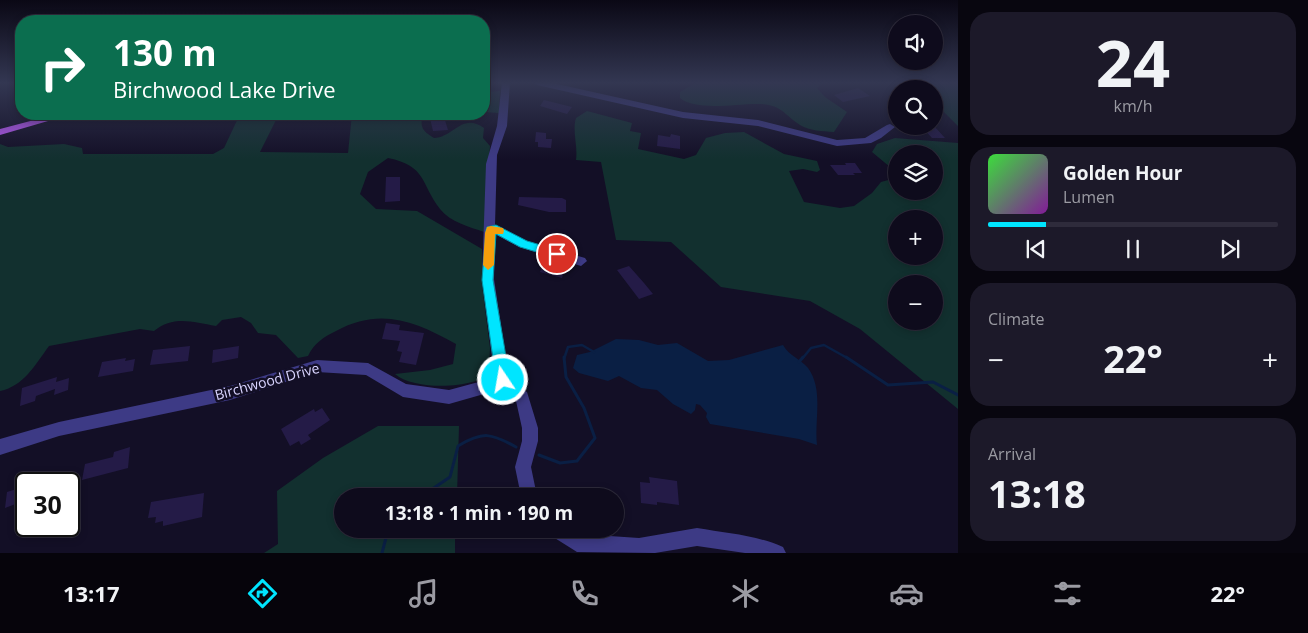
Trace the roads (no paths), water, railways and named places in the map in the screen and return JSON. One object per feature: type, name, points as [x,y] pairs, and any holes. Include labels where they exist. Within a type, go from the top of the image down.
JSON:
[{"type":"main road","points":[[0,132],[45,120]]},
{"type":"street","points":[[504,108],[502,126],[492,155],[488,280],[501,374],[515,393],[522,398],[527,414],[530,442],[523,467],[527,488]]},
{"type":"street","points":[[651,108],[683,115],[758,123],[837,143],[867,141],[888,128]]},
{"type":"street","points":[[491,230],[496,229],[523,244],[581,261]]},
{"type":"street","name":"Birchwood Drive","points":[[0,447],[58,429],[230,393],[317,366],[368,369],[403,390],[450,397],[491,385],[501,374]]},
{"type":"street","points":[[570,538],[577,543],[639,547],[697,538],[744,544],[777,553]]},
{"type":"water","points":[[616,339],[639,340],[658,345],[677,343],[708,361],[729,360],[783,345],[788,352],[808,368],[813,377],[817,395],[817,445],[799,439],[710,424],[706,417],[707,413],[700,405],[696,404],[695,410],[691,414],[673,404],[657,390],[641,388],[619,376],[608,381],[579,373],[573,368],[577,355],[590,352]]},
{"type":"waterway","points":[[564,359],[568,347],[582,345],[594,352]]},
{"type":"waterway","points":[[802,359],[811,348],[824,345],[849,359]]},
{"type":"waterway","points":[[799,362],[803,357]]},
{"type":"waterway","points":[[539,455],[560,463],[577,461],[595,438],[584,408],[566,377],[564,359]]},
{"type":"waterway","points":[[849,359],[888,385],[933,382],[958,395]]},
{"type":"waterway","points":[[434,488],[450,477],[458,446],[467,441],[487,436],[500,439],[516,447]]},
{"type":"waterway","points":[[382,553],[386,538]]}]
